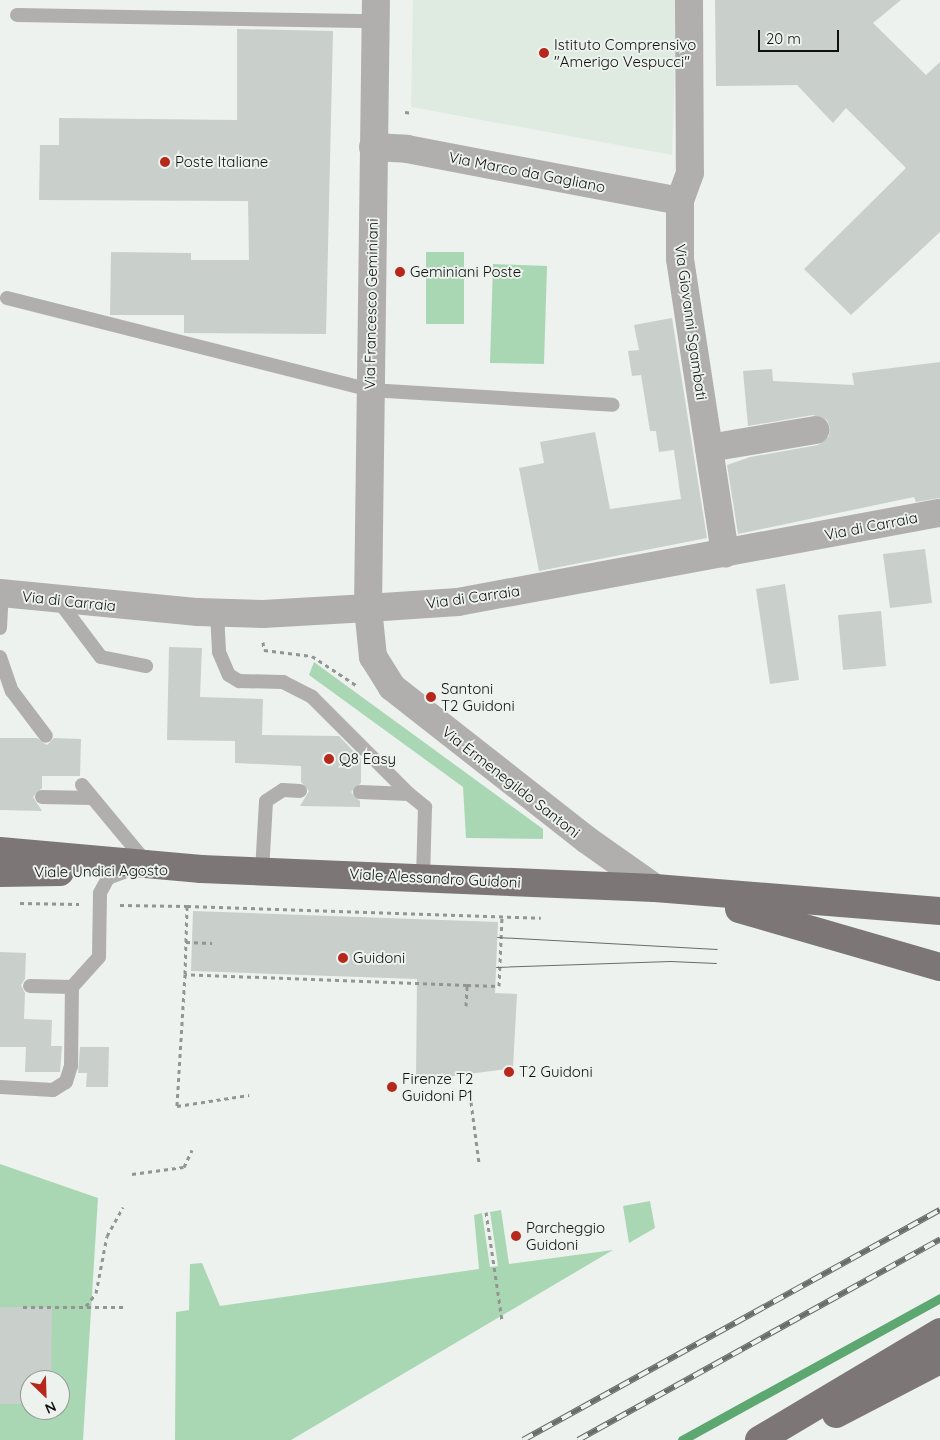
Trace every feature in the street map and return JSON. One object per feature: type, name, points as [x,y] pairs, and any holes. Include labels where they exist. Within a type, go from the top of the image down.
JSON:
[{"type":"main road","points":[[0,851],[137,868]]},
{"type":"main road","name":"Viale Undici Agosto","points":[[0,873],[137,868],[201,870]]},
{"type":"main road","name":"Viale Alessandro Guidoni","points":[[201,870],[423,877],[655,888],[870,908],[940,911]]},
{"type":"main road","points":[[655,888],[813,927],[940,967]]},
{"type":"main road","points":[[759,1440],[940,1332]]},
{"type":"main road","points":[[786,1440],[940,1360]]},
{"type":"street","name":"Via Giovanni Sgambati","points":[[689,0],[690,172],[680,201],[680,259],[725,554]]},
{"type":"street","name":"Via Francesco Geminiani","points":[[368,608],[376,10]]},
{"type":"street","name":"Via Marco da Gagliano","points":[[373,147],[407,149],[680,201]]},
{"type":"street","points":[[709,448],[814,430]]},
{"type":"street","name":"Via di Carraia","points":[[1,593],[58,600],[217,612],[368,608],[458,602],[725,554],[940,512]]},
{"type":"street","name":"Via Ermenegildo Santoni","points":[[368,608],[371,650],[392,687],[587,840],[655,888]]},
{"type":"lane","points":[[17,15],[376,10]]},
{"type":"lane","points":[[7,298],[370,390],[613,405]]},
{"type":"lane","points":[[0,628],[1,593]]},
{"type":"lane","points":[[58,600],[100,657],[146,666]]},
{"type":"lane","points":[[217,612],[219,652],[229,675],[239,681],[283,682],[312,697],[409,794],[425,807],[423,877]]},
{"type":"lane","points":[[0,657],[12,691],[46,736]]},
{"type":"lane","points":[[0,1087],[53,1090],[66,1082],[71,1066],[72,987],[99,956],[102,885],[108,878],[137,868],[82,785]]},
{"type":"lane","points":[[262,871],[266,801],[283,790],[300,791]]},
{"type":"lane","points":[[360,792],[409,794]]},
{"type":"lane","points":[[42,797],[91,798]]},
{"type":"lane","points":[[30,986],[72,987]]},
{"type":"path","points":[[405,112],[413,113]]},
{"type":"path","points":[[9,902],[541,918]]},
{"type":"path","points":[[187,906],[177,1106],[249,1095]]},
{"type":"path","points":[[185,974],[499,986],[502,917]]},
{"type":"path","points":[[186,942],[212,943]]},
{"type":"path","points":[[466,1006],[467,985]]},
{"type":"path","points":[[471,1102],[479,1163]]},
{"type":"path","points":[[132,1174],[184,1167],[192,1150]]},
{"type":"path","points":[[86,1306],[96,1293],[107,1236],[123,1207]]},
{"type":"path","points":[[486,1212],[502,1320]]},
{"type":"path","points":[[23,1307],[127,1307]]},
{"type":"shaded area","name":"Istituto Comprensivo \"Amerigo Vespucci\"","points":[[413,0],[677,0],[672,155],[411,107]]},
{"type":"green space","points":[[426,252],[464,252],[464,324],[426,324]]},
{"type":"green space","points":[[493,264],[547,266],[544,364],[490,363]]},
{"type":"green space","points":[[314,662],[543,829],[543,839],[466,838],[463,787],[309,675]]},
{"type":"green space","points":[[0,1164],[98,1198],[83,1440],[0,1440]]},
{"type":"green space","points":[[650,1201],[655,1228],[629,1243],[623,1206]]},
{"type":"green space","points":[[501,1210],[509,1264],[613,1250],[291,1440],[175,1440],[176,1312],[189,1310],[190,1264],[202,1263],[220,1306],[479,1269],[474,1215],[482,1213],[490,1267],[498,1266],[490,1212]]},
{"type":"building","points":[[715,0],[901,0],[873,23],[926,75],[940,62],[940,232],[851,315],[804,269],[906,168],[846,108],[833,123],[797,85],[716,86]]},
{"type":"building","points":[[237,29],[333,31],[326,334],[184,333],[184,315],[110,315],[111,252],[191,253],[191,260],[249,260],[248,201],[39,200],[40,145],[59,145],[59,118],[237,120]]},
{"type":"building","points":[[672,318],[707,538],[539,571],[519,468],[544,463],[540,442],[595,432],[610,509],[681,499],[674,450],[659,452],[656,431],[650,431],[641,375],[632,376],[628,351],[639,350],[634,325]]},
{"type":"building","points":[[940,362],[940,498],[916,502],[914,497],[738,534],[727,465],[750,457],[818,445],[829,436],[830,428],[827,420],[813,415],[748,426],[743,371],[772,369],[773,381],[854,385],[852,373]]},
{"type":"building","points":[[925,549],[932,603],[890,608],[883,554]]},
{"type":"building","points":[[785,584],[799,680],[770,684],[756,589]]},
{"type":"building","points":[[881,611],[886,666],[843,670],[838,615]]},
{"type":"building","points":[[169,647],[202,648],[200,697],[263,699],[262,735],[339,736],[361,759],[361,783],[351,792],[360,801],[360,807],[300,806],[309,791],[301,782],[301,766],[235,763],[235,741],[167,740]]},
{"type":"building","points":[[0,738],[37,738],[47,745],[54,738],[81,739],[80,776],[42,776],[42,788],[33,797],[42,811],[0,810]]},
{"type":"building","points":[[193,911],[498,922],[495,993],[517,994],[513,1068],[416,1081],[417,979],[191,971]]},
{"type":"building","points":[[0,952],[26,953],[25,979],[21,985],[25,993],[24,1019],[52,1020],[51,1046],[62,1046],[60,1072],[25,1072],[26,1047],[0,1047]]},
{"type":"building","points":[[80,1047],[109,1047],[108,1087],[86,1087],[87,1073],[78,1073]]},
{"type":"building","points":[[0,1307],[52,1307],[51,1370],[20,1370],[20,1404],[0,1404]]},
{"type":"waterway","points":[[682,1440],[940,1298]]},
{"type":"tram line","points":[[497,937],[717,949]]},
{"type":"tram line","points":[[496,967],[670,961],[716,963]]},
{"type":"railway","points":[[523,1440],[940,1210]]},
{"type":"railway","points":[[578,1440],[940,1239]]},
{"type":"place","name":"Istituto Comprensivo \"Amerigo Vespucci\"","points":[[544,53]]},
{"type":"place","name":"Poste Italiane","points":[[165,162]]},
{"type":"place","name":"Geminiani Poste","points":[[400,272]]},
{"type":"place","name":"Santoni T2 Guidoni","points":[[431,697]]},
{"type":"place","name":"Q8 Easy","points":[[329,759]]},
{"type":"place","name":"Guidoni","points":[[343,958]]},
{"type":"place","name":"T2 Guidoni","points":[[509,1072]]},
{"type":"place","name":"Firenze T2 Guidoni P1","points":[[392,1087]]},
{"type":"place","name":"Parcheggio Guidoni","points":[[516,1236]]}]
